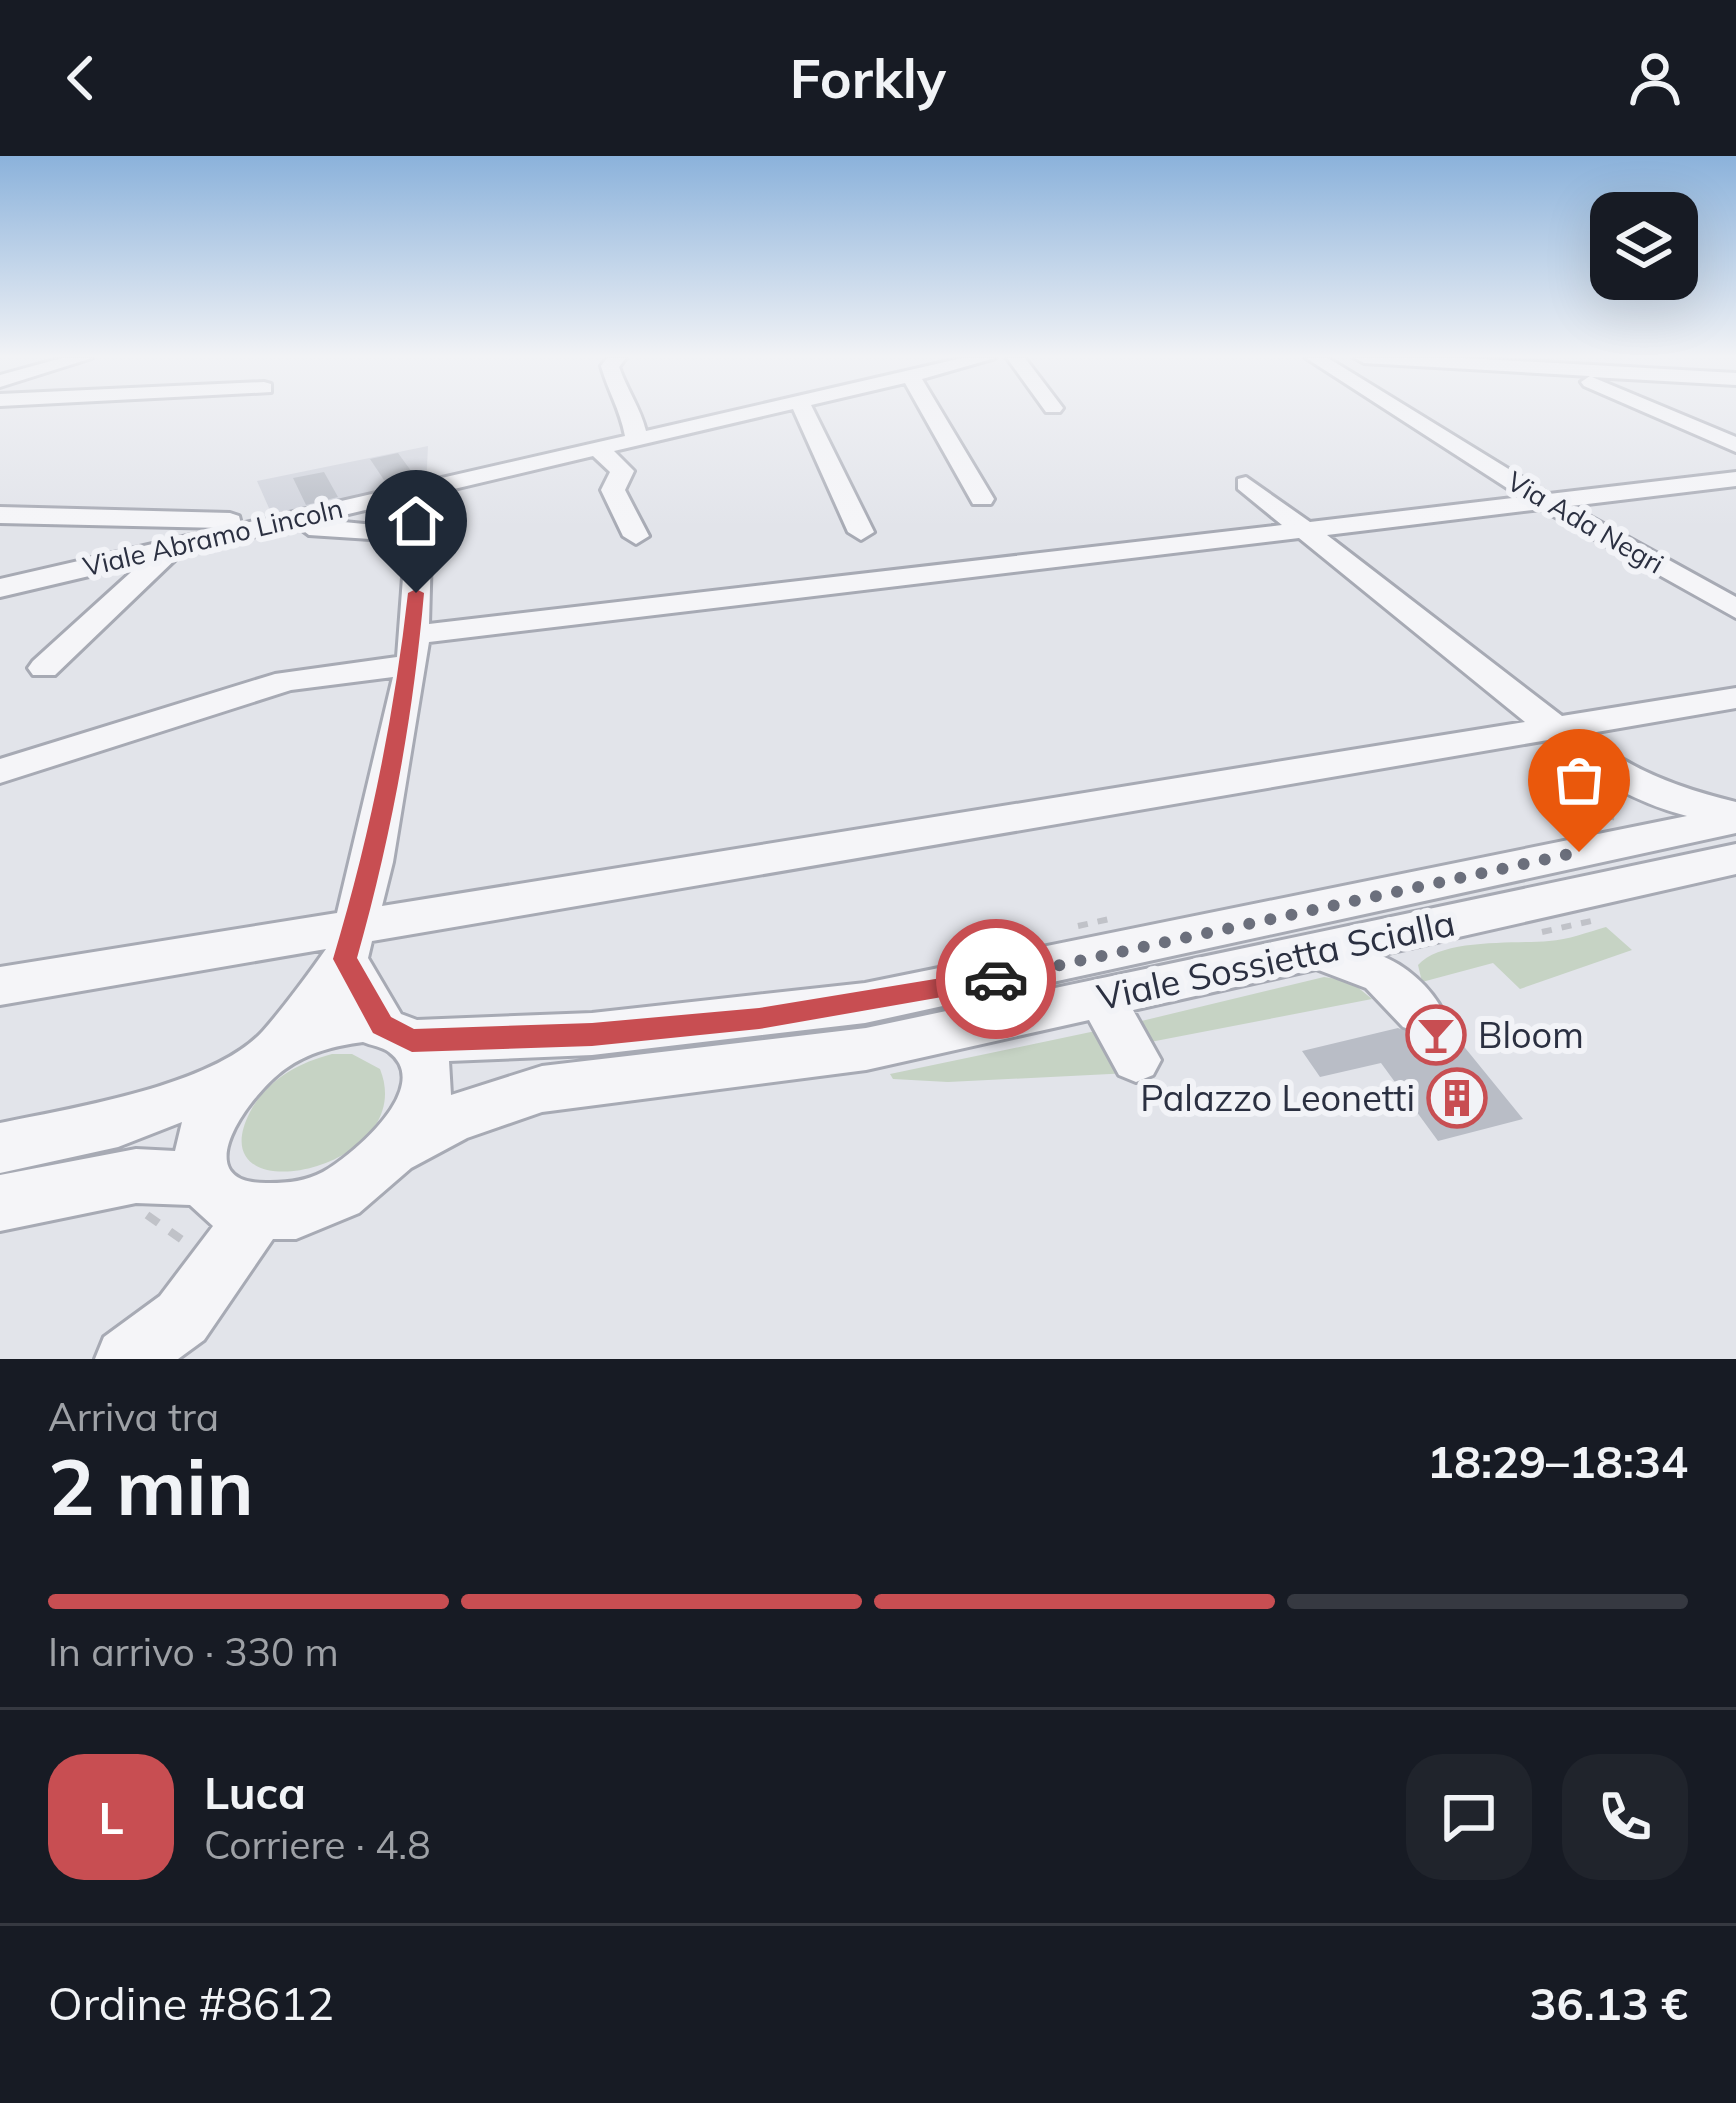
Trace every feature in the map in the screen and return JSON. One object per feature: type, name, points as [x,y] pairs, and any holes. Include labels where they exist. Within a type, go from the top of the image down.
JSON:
[{"type":"street","points":[[632,414],[638,439]]},
{"type":"street","name":"Viale Abramo Lincoln","points":[[0,588],[743,414]]},
{"type":"street","points":[[805,414],[861,532]]},
{"type":"street","points":[[932,414],[982,500]]},
{"type":"street","name":"Via Ada Negri","points":[[1404,414],[1544,502],[1736,609]]},
{"type":"street","points":[[1661,414],[1736,445]]},
{"type":"street","points":[[599,450],[631,471],[613,490],[636,536]]},
{"type":"street","points":[[0,771],[287,681],[413,650],[1305,530],[1736,479]]},
{"type":"street","points":[[382,532],[423,509],[440,494],[442,484]]},
{"type":"street","points":[[1246,484],[1556,728],[1631,805],[1633,827],[1612,835]]},
{"type":"street","points":[[418,551],[432,521],[423,509]]},
{"type":"street","points":[[0,515],[382,532],[416,539],[418,551],[413,650],[373,862],[349,943],[206,1128],[202,1146],[205,1179],[219,1199],[259,1213],[182,1318],[126,1359]]},
{"type":"street","points":[[44,668],[173,548]]},
{"type":"street","points":[[0,986],[349,943],[1736,698]]},
{"type":"street","points":[[1611,782],[1736,818]]},
{"type":"street","name":"Viale Sossietta Scialla","points":[[0,1148],[118,1123],[342,1024],[397,1033],[592,1034],[865,1004],[965,986],[1612,835],[1736,818]]},
{"type":"street","name":"Viale Sossietta Scialla","points":[[398,1148],[452,1119],[542,1089],[845,1052],[1736,860]]},
{"type":"street","points":[[1318,951],[1365,965],[1410,1002],[1389,958],[1402,933]]},
{"type":"street","points":[[349,943],[397,1033]]},
{"type":"street","points":[[1102,999],[1134,1056]]},
{"type":"street","name":"Viale Sossietta Scialla","points":[[259,1213],[296,1211],[334,1197],[358,1184],[398,1148],[412,1128],[427,1088],[421,1054],[397,1033]]},
{"type":"street","points":[[0,1203],[136,1176],[205,1179]]},
{"type":"path","points":[[1611,782],[1612,835]]},
{"type":"path","points":[[1058,930],[1132,918]]},
{"type":"path","points":[[135,1211],[183,1236],[189,1251]]},
{"type":"shaded area","points":[[428,446],[426,488],[276,524],[257,481]]},
{"type":"green space","points":[[1606,927],[1632,950],[1520,989],[1493,963],[1422,982],[1418,965],[1444,950],[1556,940]]},
{"type":"green space","points":[[1324,977],[1350,981],[1372,999],[1140,1044],[1129,1024]]},
{"type":"green space","points":[[1105,1029],[1130,1073],[948,1082],[893,1079],[890,1074]]},
{"type":"green space","points":[[332,1054],[352,1054],[380,1069],[384,1104],[369,1134],[343,1155],[310,1168],[278,1171],[253,1164],[242,1144],[257,1101],[285,1074]]},
{"type":"building","points":[[398,453],[417,479],[388,486],[370,459]]},
{"type":"building","points":[[324,472],[338,497],[306,505],[293,478]]},
{"type":"building","name":"Palazzo Leonetti","points":[[1444,1022],[1523,1119],[1438,1141],[1381,1063],[1320,1077],[1302,1051],[1398,1028],[1421,1037],[1438,1031]]},
{"type":"way so far","points":[[996,979],[1579,852]]},
{"type":"place","name":"Bloom","points":[[1436,1035]]},
{"type":"place","name":"Palazzo Leonetti","points":[[1457,1098]]},
{"type":"route","points":[[416,593],[406,698],[373,862],[345,959],[382,1025],[412,1041],[592,1034],[865,1004],[996,979]]}]
